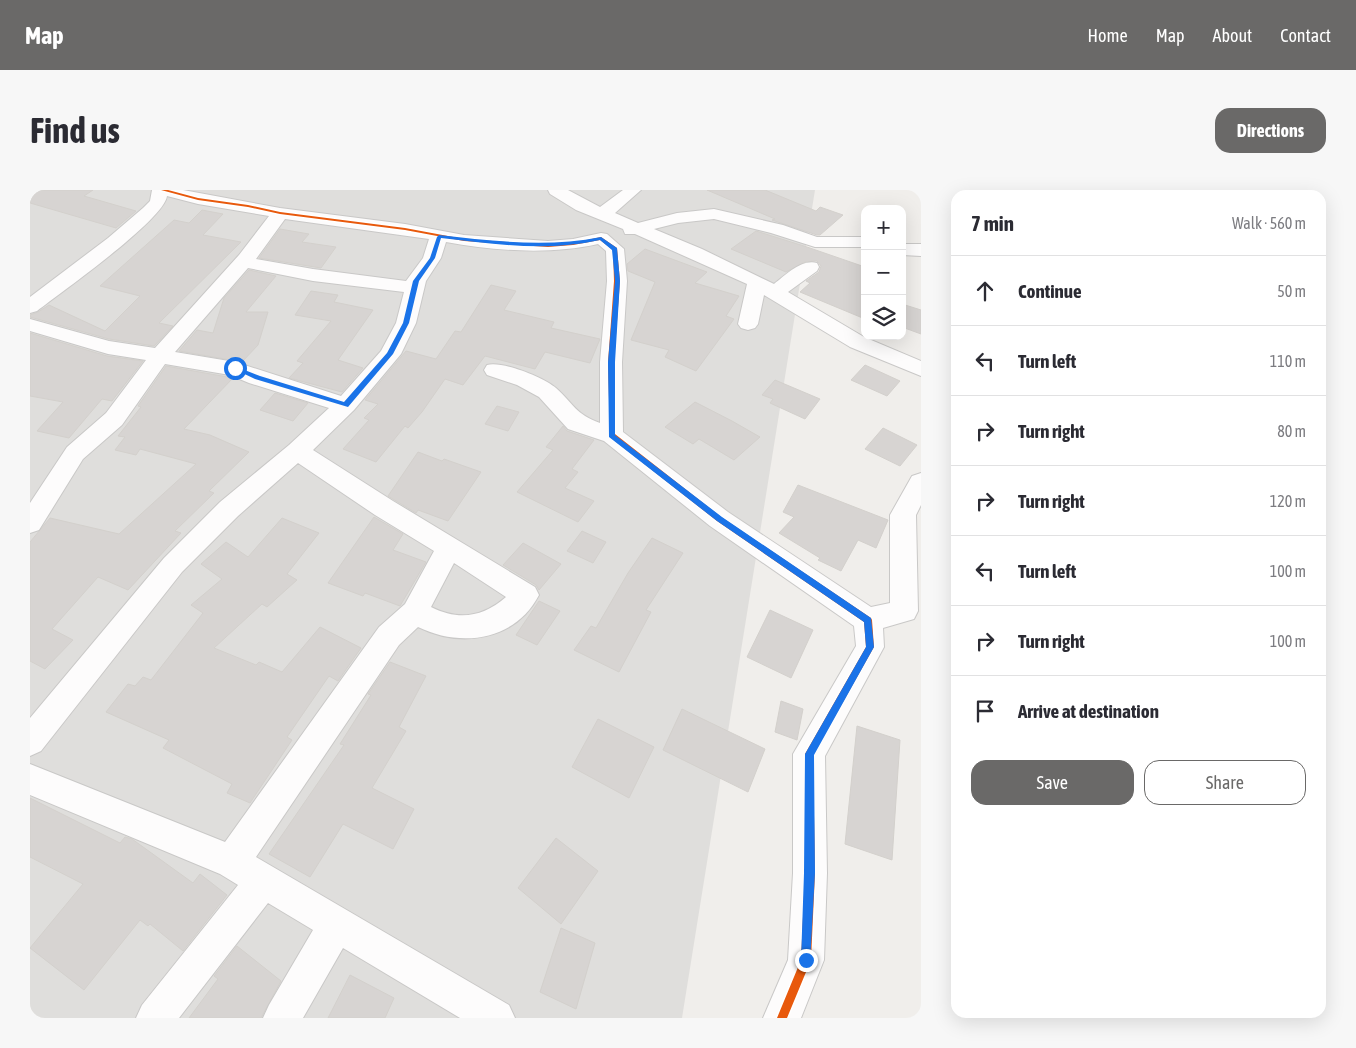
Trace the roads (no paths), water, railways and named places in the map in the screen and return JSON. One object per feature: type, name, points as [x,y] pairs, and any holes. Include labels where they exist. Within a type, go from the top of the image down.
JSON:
[{"type":"street","points":[[30,307],[114,242],[149,212],[158,202],[162,190],[198,199],[248,206],[280,213],[405,229],[439,237],[519,245],[548,246],[573,244],[677,218],[714,214],[777,229],[815,242],[861,242]]},
{"type":"street","points":[[556,190],[582,206],[695,253],[758,282],[857,342],[921,369]]},
{"type":"street","points":[[602,214],[633,190]]},
{"type":"street","points":[[582,206],[601,238],[615,249],[617,281],[612,362],[612,436]]},
{"type":"street","points":[[30,523],[75,453],[114,418],[160,356],[244,262],[280,213]]},
{"type":"street","points":[[30,741],[173,565],[229,509],[297,452],[346,405],[390,354],[406,323],[412,288],[432,258],[439,237]]},
{"type":"street","points":[[906,249],[921,250]]},
{"type":"street","points":[[244,262],[360,282],[412,288]]},
{"type":"street","points":[[775,292],[810,267]]},
{"type":"street","points":[[748,324],[758,282]]},
{"type":"street","points":[[30,325],[108,347],[235,368],[257,378],[346,405]]},
{"type":"street","points":[[495,370],[525,380],[546,392],[576,423],[612,436],[719,519],[868,620],[921,623]]},
{"type":"street","points":[[297,452],[525,595],[516,607],[501,619],[483,626],[454,627],[440,624],[415,612]]},
{"type":"street","points":[[868,620],[904,611],[903,515],[921,482]]},
{"type":"street","points":[[232,862],[389,636],[415,612],[449,547]]},
{"type":"street","points":[[782,1018],[806,960],[810,873],[809,754],[870,647],[868,620]]},
{"type":"street","points":[[30,778],[232,862],[496,1018]]},
{"type":"street","points":[[155,1018],[264,881]]},
{"type":"street","points":[[282,1018],[336,924]]}]
